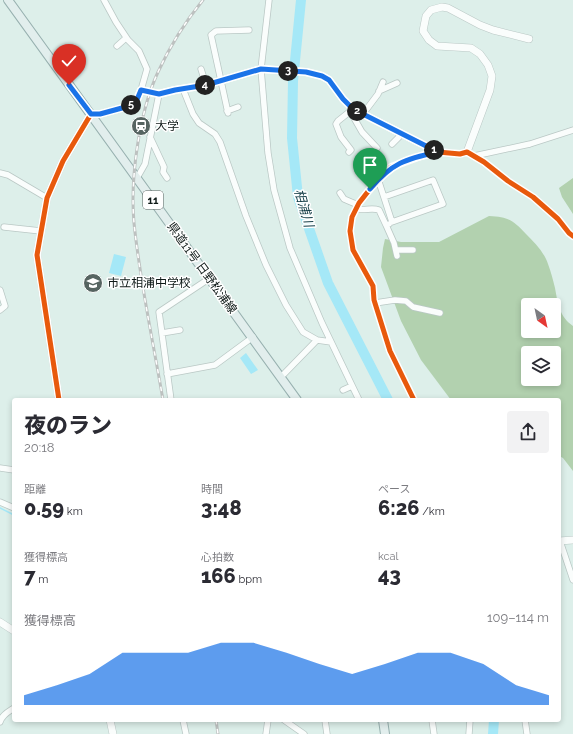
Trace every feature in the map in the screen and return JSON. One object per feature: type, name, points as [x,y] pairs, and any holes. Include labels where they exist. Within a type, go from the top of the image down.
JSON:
[{"type":"main road","name":"県道11号 日野松浦線","points":[[8,0],[296,398]]},
{"type":"main road","points":[[383,722],[385,734]]},
{"type":"street","points":[[59,398],[37,255],[47,198],[63,161],[91,114],[100,114],[133,105],[136,102],[141,90],[146,69],[139,51],[126,38],[104,0]]},
{"type":"street","points":[[269,0],[263,69],[267,140],[274,190],[290,248],[331,342],[358,398]]},
{"type":"street","points":[[471,154],[490,90],[492,76],[488,65],[480,54],[471,48],[437,46],[428,40],[423,31],[426,16],[431,10],[442,7],[448,8],[480,26],[529,38]]},
{"type":"street","points":[[238,107],[228,112],[211,35],[216,30],[249,30]]},
{"type":"street","points":[[117,46],[126,38]]},
{"type":"street","points":[[201,69],[206,85]]},
{"type":"street","points":[[141,90],[159,94],[206,85],[263,69],[306,72],[322,76],[329,80],[352,110],[362,132],[377,148]]},
{"type":"street","points":[[363,114],[379,91],[383,82]]},
{"type":"street","points":[[379,91],[397,83]]},
{"type":"street","points":[[183,89],[193,114],[199,123],[215,134],[220,142],[246,216],[266,265],[286,305],[303,332],[317,340],[331,342]]},
{"type":"street","points":[[137,178],[145,164],[159,94]]},
{"type":"street","points":[[352,110],[363,114],[438,152]]},
{"type":"street","points":[[349,152],[351,150],[341,137],[336,124],[352,110]]},
{"type":"street","points":[[413,398],[390,351],[375,302],[373,286],[352,250],[350,231],[352,217],[378,179],[391,167],[404,161],[438,152],[471,154],[530,144],[573,130]]},
{"type":"street","points":[[392,144],[402,134]]},
{"type":"street","points":[[150,137],[164,167],[162,172],[167,178]]},
{"type":"street","points":[[471,154],[533,197],[558,219],[573,236]]},
{"type":"street","points":[[0,173],[8,175],[47,198]]},
{"type":"street","points":[[378,179],[392,222]]},
{"type":"street","points":[[384,197],[433,180],[443,204],[386,225]]},
{"type":"street","points":[[340,193],[343,202],[365,211],[373,208],[379,210],[397,253],[413,250]]},
{"type":"street","points":[[4,227],[41,231]]},
{"type":"street","points":[[171,398],[159,312],[210,278]]},
{"type":"street","points":[[0,290],[5,306],[0,310]]},
{"type":"street","points":[[375,302],[395,300],[406,301],[413,307],[440,313]]},
{"type":"street","points":[[162,333],[180,330]]},
{"type":"street","points":[[168,374],[215,365],[253,338]]},
{"type":"street","points":[[281,377],[317,340]]},
{"type":"street","points":[[343,390],[352,386]]},
{"type":"street","points":[[0,468],[12,470]]},
{"type":"street","points":[[1,503],[12,507]]},
{"type":"street","points":[[561,541],[573,540]]},
{"type":"street","points":[[561,544],[573,580]]},
{"type":"street","points":[[0,622],[12,630]]},
{"type":"street","points":[[0,722],[1,718],[12,709]]},
{"type":"street","points":[[110,722],[113,734]]},
{"type":"street","points":[[183,722],[186,734]]},
{"type":"street","points":[[266,734],[268,722]]},
{"type":"street","points":[[287,722],[304,734]]},
{"type":"street","points":[[325,722],[327,734]]},
{"type":"street","points":[[432,722],[434,734]]},
{"type":"street","points":[[469,734],[470,722]]},
{"type":"street","points":[[525,722],[526,734]]},
{"type":"green space","points":[[573,178],[573,214],[562,197],[559,188]]},
{"type":"green space","points":[[489,216],[496,216],[506,218],[514,222],[536,244],[548,264],[557,298],[521,298],[521,338],[561,338],[561,312],[568,322],[573,326],[573,471],[561,457],[561,398],[450,398],[421,360],[401,321],[381,267],[385,239],[401,242],[439,242]]},
{"type":"water","points":[[114,254],[126,257],[121,276],[109,273]]},
{"type":"water","points":[[246,353],[258,370],[251,374],[240,358]]},
{"type":"waterway","name":"相浦川","points":[[301,0],[293,81],[292,138],[298,197],[328,283],[387,398]]},
{"type":"waterway","points":[[0,508],[12,514]]},
{"type":"waterway","name":"相浦川","points":[[493,734],[494,722]]},
{"type":"railway","points":[[163,398],[143,289],[134,223],[133,186],[137,146],[151,88],[158,72],[178,34],[203,0]]},
{"type":"railway","points":[[216,722],[218,734]]},
{"type":"cycle path","points":[[59,398],[37,255],[47,198],[63,161],[91,114],[100,114],[133,105],[141,90],[159,94],[206,85],[261,69],[306,72],[322,76],[329,80],[343,99],[353,109],[438,152]]},
{"type":"cycle path","points":[[413,398],[390,351],[374,300],[373,286],[353,250],[350,231],[352,217],[359,203],[391,167],[421,156],[438,152],[460,154],[467,152],[484,162],[508,181],[533,197],[558,219],[573,236]]},
{"type":"place","name":"大学","points":[[141,126]]},
{"type":"place","name":"市立相浦中学校","points":[[93,283]]},
{"type":"route","points":[[69,85],[91,114],[100,114],[133,105],[136,102],[141,90],[159,94],[206,85],[261,69],[306,72],[322,76],[329,80],[343,99],[353,109],[438,152],[404,161],[391,167],[370,189]]}]
